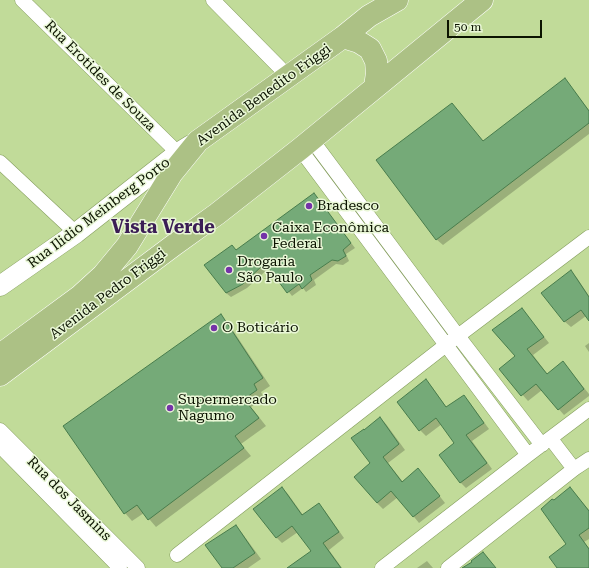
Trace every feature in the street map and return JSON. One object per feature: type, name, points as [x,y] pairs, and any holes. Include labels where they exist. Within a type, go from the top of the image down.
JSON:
[{"type":"main road","name":"Avenida Benedito Friggi","points":[[6,355],[80,296],[103,275],[127,246],[172,173],[198,141],[343,37],[388,0]]},
{"type":"main road","name":"Avenida Benedito Friggi","points":[[369,16],[397,0]]},
{"type":"main road","points":[[306,144],[482,0]]},
{"type":"main road","points":[[343,37],[359,42],[370,50],[376,61],[377,73],[375,87]]},
{"type":"main road","name":"Rua Ilidio Meinberg Porto","points":[[0,286],[76,233],[178,153],[198,141]]},
{"type":"main road","name":"Avenida Pedro Friggi","points":[[0,375],[6,355],[217,214],[306,144]]},
{"type":"street","name":"Rua Erotides de Souza","points":[[22,0],[178,153]]},
{"type":"street","points":[[214,0],[289,77]]},
{"type":"street","points":[[306,144],[458,336],[547,442],[574,469]]},
{"type":"street","points":[[306,144],[446,345],[528,455]]},
{"type":"street","points":[[0,162],[76,233]]},
{"type":"street","points":[[177,555],[446,345],[589,237]]},
{"type":"street","points":[[382,568],[589,409]]},
{"type":"street","name":"Rua dos Jasmins","points":[[0,430],[138,568]]},
{"type":"street","name":"Rua dos Jasmins","points":[[0,446],[120,568]]},
{"type":"street","points":[[448,568],[574,469],[589,459]]},
{"type":"building","points":[[565,78],[589,111],[589,123],[436,240],[376,160],[452,103],[483,141]]},
{"type":"building","points":[[314,193],[351,243],[343,250],[346,256],[338,261],[332,260],[310,275],[312,280],[302,289],[299,284],[287,293],[265,263],[243,284],[226,293],[204,265],[232,245],[236,250]]},
{"type":"building","points":[[571,270],[589,297],[589,321],[581,310],[564,322],[541,293]]},
{"type":"building","points":[[522,308],[544,337],[527,349],[547,374],[563,361],[584,389],[558,410],[536,384],[521,396],[499,369],[515,356],[492,330]]},
{"type":"building","name":"Supermercado Nagumo","points":[[221,314],[263,378],[254,384],[257,390],[244,399],[259,418],[235,436],[244,448],[148,520],[137,505],[124,514],[63,426]]},
{"type":"building","points":[[426,379],[446,407],[464,395],[484,423],[466,435],[487,463],[460,483],[439,455],[454,443],[436,418],[419,431],[397,402]]},
{"type":"building","points":[[380,417],[399,444],[383,457],[402,482],[418,468],[440,496],[413,517],[391,491],[377,503],[354,477],[370,463],[351,438]]},
{"type":"building","points":[[282,487],[302,515],[319,503],[339,532],[323,543],[341,568],[287,568],[311,551],[292,526],[276,538],[253,509]]},
{"type":"building","points":[[570,487],[589,511],[589,528],[579,535],[589,549],[589,568],[557,568],[549,557],[566,544],[541,509],[552,499],[554,500]]},
{"type":"building","points":[[236,525],[255,553],[233,568],[222,568],[205,545]]},
{"type":"building","points":[[483,552],[496,568],[462,568],[472,562],[471,561]]},
{"type":"place","name":"Bradesco","points":[[309,206]]},
{"type":"place","name":"Caixa Econômica Federal","points":[[264,236]]},
{"type":"place","name":"Drogaria São Paulo","points":[[229,270]]},
{"type":"place","name":"O Boticário","points":[[214,328]]},
{"type":"place","name":"Supermercado Nagumo","points":[[170,408]]},
{"type":"district","name":"Vista Verde","points":[[163,228]]}]
